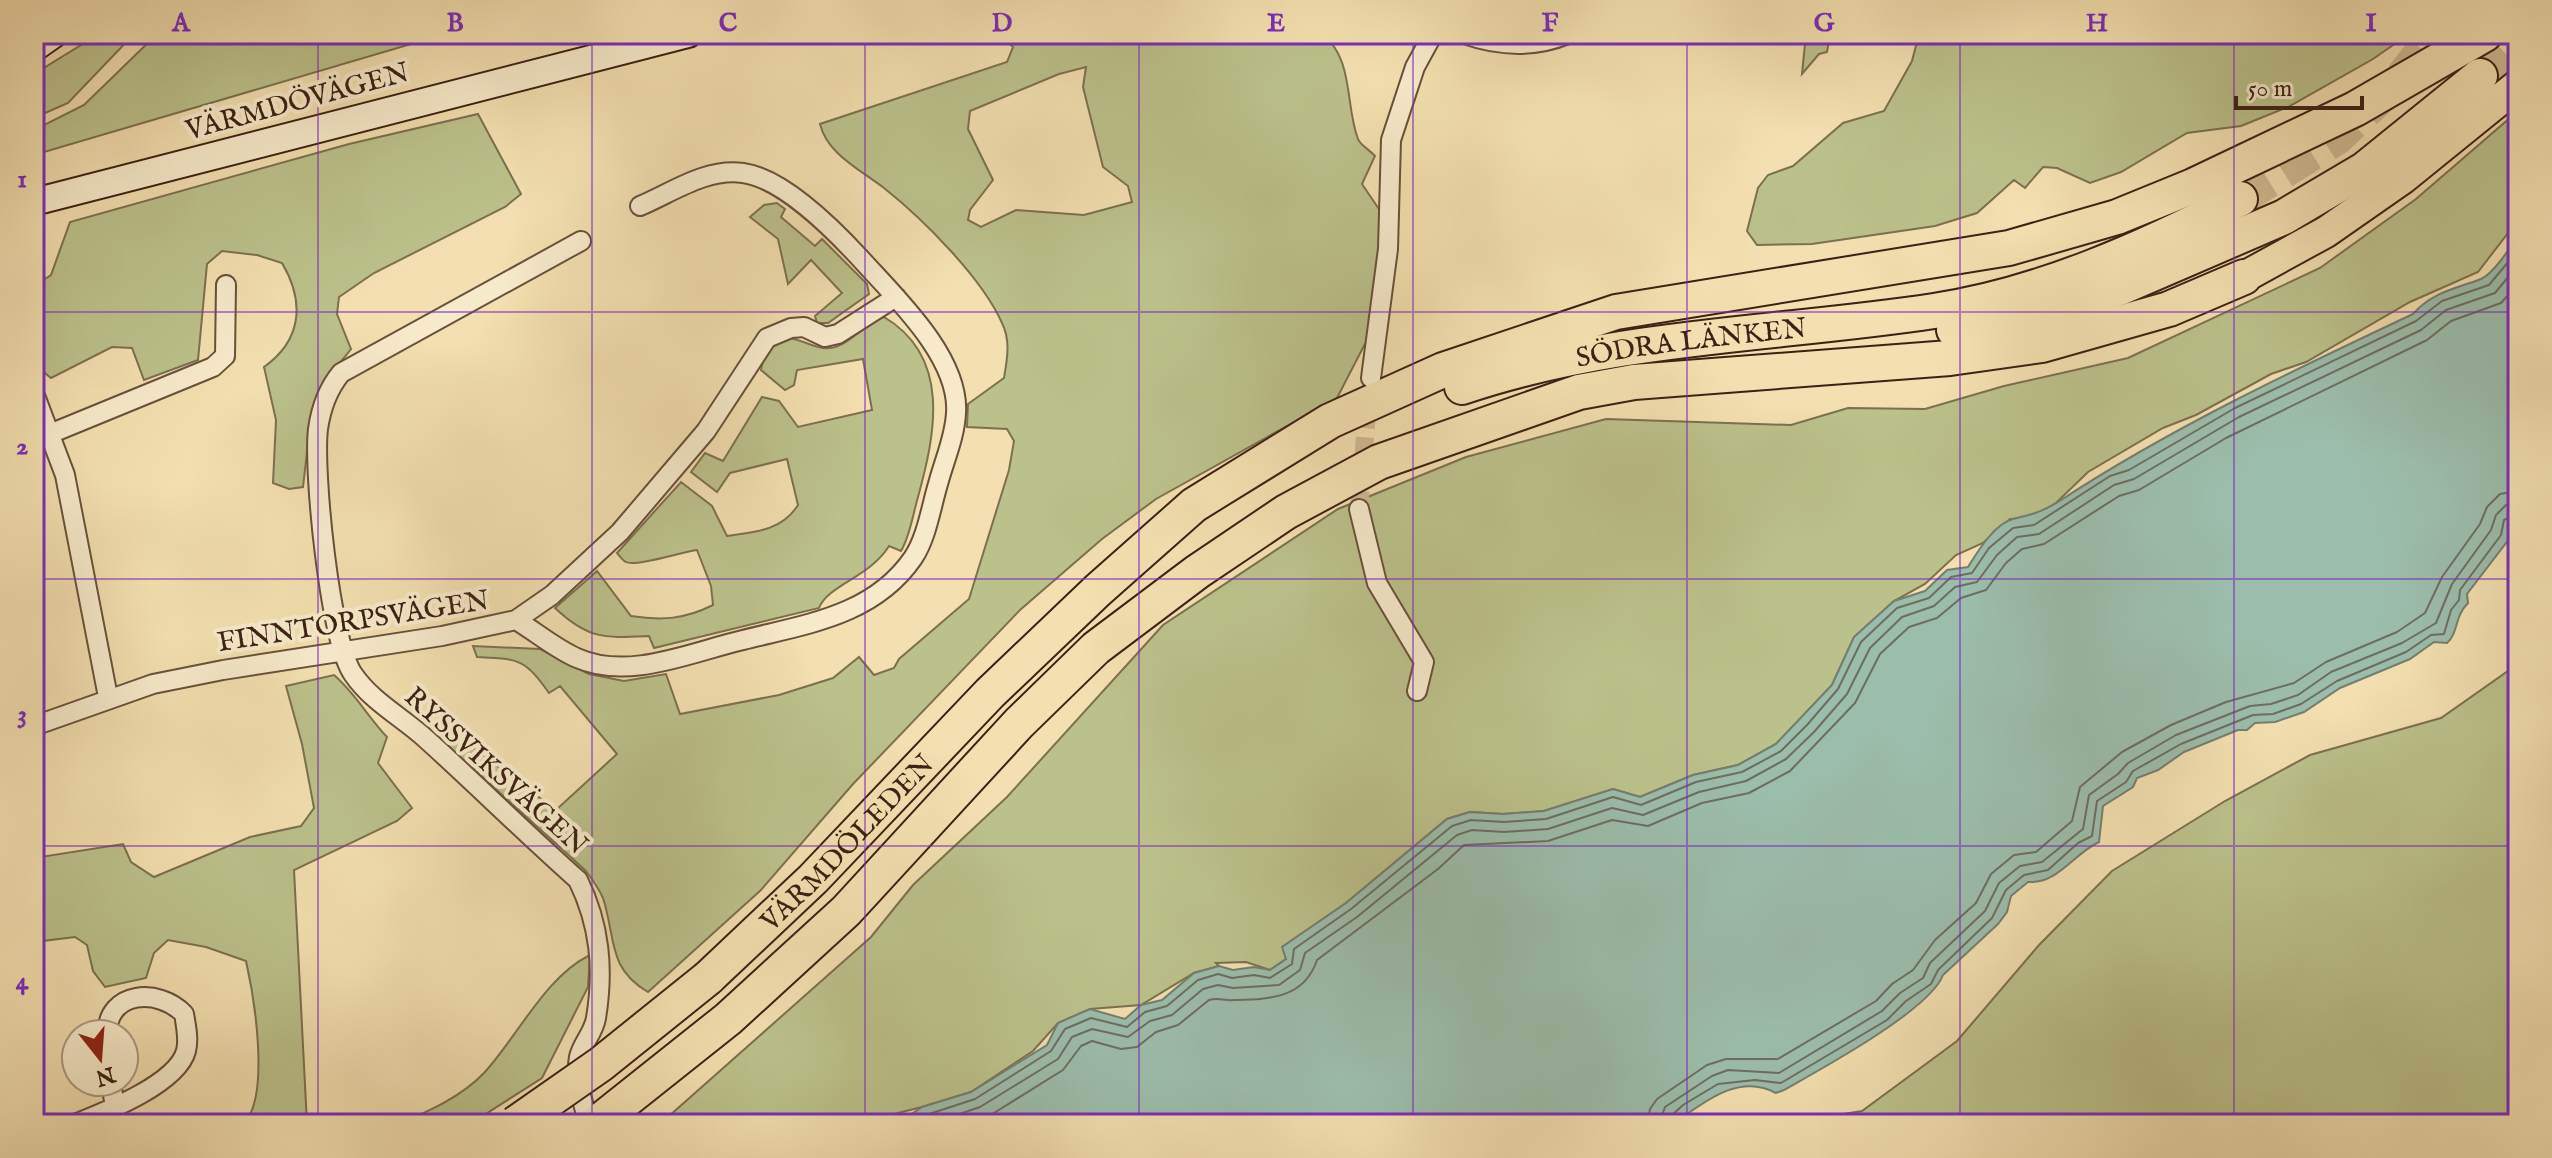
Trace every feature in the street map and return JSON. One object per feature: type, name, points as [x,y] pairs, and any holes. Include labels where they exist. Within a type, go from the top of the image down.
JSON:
[{"type":"highway","points":[[1158,539],[1194,505],[1330,421],[1443,370],[1616,312],[2009,248],[2117,217],[2193,186],[2355,109],[2485,34]]},
{"type":"highway","name":"SÖDRA LÄNKEN","points":[[1634,382],[1728,363],[1900,340],[2040,314],[2122,287],[2210,252],[2324,195],[2413,132],[2480,76]]},
{"type":"highway","name":"SÖDRA LÄNKEN","points":[[1158,539],[1269,477],[1388,417],[1506,373],[1651,342],[1936,311],[1994,298],[2121,255],[2240,199]]},
{"type":"highway","points":[[1634,382],[1950,358],[2042,345],[2169,309],[2244,277]]},
{"type":"highway","name":"VÄRMDÖLEDEN","points":[[596,1124],[728,1019],[846,911],[1019,723],[1096,648],[1197,572],[1286,512],[1379,462],[1551,401],[1634,382]]},
{"type":"highway","name":"VÄRMDÖLEDEN","points":[[515,1124],[601,1064],[708,978],[813,879],[990,693],[1098,590],[1158,539]]},
{"type":"main road","points":[[34,48],[54,34]]},
{"type":"main road","name":"VÄRMDÖVÄGEN","points":[[34,202],[688,34]]},
{"type":"main road","points":[[2244,277],[2338,223],[2402,179],[2518,85]]},
{"type":"main road","name":"VÄRMDÖVÄGEN","points":[[34,215],[107,182]]},
{"type":"street","points":[[1371,378],[1388,249],[1391,140],[1415,67],[1433,34]]},
{"type":"street","points":[[1464,34],[1524,45],[1568,34]]},
{"type":"street","points":[[516,620],[577,658],[612,668],[645,664],[846,613],[891,584],[914,557],[921,542],[957,410],[945,366],[896,297],[833,230],[787,194],[752,176],[721,172],[640,206]]},
{"type":"street","points":[[343,654],[317,482],[318,429],[334,382],[361,359],[581,241]]},
{"type":"street","points":[[52,433],[213,367],[225,356],[226,285]]},
{"type":"street","name":"FINNTORPSVÄGEN","points":[[34,726],[108,697],[223,670],[343,654],[498,626],[516,620],[580,570],[620,532],[677,469],[767,338],[791,328],[804,327],[825,337],[838,334],[896,297]]},
{"type":"street","points":[[34,393],[52,433],[65,475],[108,697]]},
{"type":"street","points":[[1359,509],[1377,583],[1424,662],[1417,691]]},
{"type":"street","name":"RYSSVIKSVÄGEN","points":[[343,654],[352,673],[367,692],[425,738],[578,880],[590,906],[600,957],[595,1022],[579,1058],[582,1101],[589,1124]]},
{"type":"street","points":[[112,1018],[116,1007],[127,999],[142,996],[159,997],[174,1003],[184,1014],[188,1033],[186,1053],[173,1073],[140,1093]]},
{"type":"street","points":[[113,1098],[115,1108]]},
{"type":"street","points":[[75,1124],[132,1098]]},
{"type":"green space","points":[[99,34],[134,34],[68,103],[34,118],[34,74]]},
{"type":"green space","points":[[157,34],[445,34],[34,155],[34,130],[84,105]]},
{"type":"green space","points":[[999,34],[1322,34],[1332,44],[1344,69],[1358,139],[1375,156],[1362,184],[1385,218],[1368,338],[1337,398],[1156,499],[1102,539],[1020,610],[853,784],[761,890],[648,992],[635,983],[619,962],[603,898],[586,871],[448,746],[460,738],[556,810],[617,754],[560,686],[549,693],[526,667],[512,660],[477,657],[473,646],[540,649],[589,674],[624,681],[666,674],[680,714],[779,695],[833,678],[859,657],[874,675],[894,668],[899,659],[969,599],[1009,470],[1014,441],[1007,429],[967,427],[968,404],[1004,378],[1008,350],[1005,330],[981,287],[950,250],[884,188],[837,153],[820,124],[1007,62],[1013,47]],"holes":[[[1086,67],[1083,87],[1103,167],[1128,186],[1132,202],[1084,215],[1016,210],[981,227],[968,220],[970,210],[993,180],[968,129],[970,111],[1059,74]]]},
{"type":"green space","points":[[1806,34],[1847,34],[1829,41],[1827,52],[1819,54],[1802,74]]},
{"type":"green space","points":[[1919,34],[2409,34],[2373,59],[2288,107],[2241,126],[2187,133],[2121,172],[2090,183],[2057,168],[2043,167],[2025,188],[2014,180],[1977,213],[1935,226],[1812,244],[1757,245],[1747,231],[1758,188],[1768,175],[1793,166],[1843,123],[1884,111],[1912,61]]},
{"type":"green space","points":[[2518,111],[2518,220],[2478,272],[2410,302],[2306,362],[2271,374],[2196,415],[2163,428],[2088,472],[2056,503],[2030,518],[2010,519],[1983,543],[1956,555],[1925,584],[1894,601],[1854,637],[1832,685],[1776,744],[1738,765],[1693,775],[1640,797],[1613,789],[1544,811],[1503,814],[1470,812],[1447,819],[1346,903],[1283,947],[1286,959],[1270,970],[1246,962],[1216,963],[1219,966],[1194,973],[1141,1005],[1090,1009],[1058,1023],[1033,1051],[971,1092],[854,1124],[660,1124],[871,937],[913,885],[1007,797],[1163,625],[1338,509],[1466,457],[1606,419],[1791,425],[1848,408],[1925,409],[2004,386],[2128,358],[2320,268],[2416,199]]},
{"type":"green space","points":[[478,114],[521,194],[505,207],[374,273],[339,297],[337,314],[351,349],[319,389],[311,417],[303,487],[289,489],[273,483],[276,420],[264,367],[286,345],[296,320],[294,292],[282,263],[257,255],[222,251],[207,264],[198,360],[144,380],[132,348],[112,347],[51,378],[34,364],[34,286],[51,275],[70,222],[349,144]]},
{"type":"green space","points":[[777,203],[785,209],[781,217],[815,246],[822,239],[867,284],[869,294],[828,323],[817,323],[815,316],[842,293],[811,260],[788,284],[778,239],[750,217],[764,205]]},
{"type":"green space","points":[[884,317],[906,334],[920,353],[929,375],[933,399],[933,423],[924,473],[901,551],[889,546],[871,566],[831,593],[819,608],[654,648],[649,636],[598,635],[578,626],[555,608],[597,571],[631,616],[673,618],[713,605],[711,586],[697,550],[631,563],[625,562],[617,553],[681,482],[712,506],[727,536],[767,529],[791,514],[798,505],[787,459],[730,473],[717,492],[691,472],[705,453],[723,461],[762,397],[779,401],[798,427],[872,410],[863,359],[797,370],[794,385],[785,390],[761,370],[769,350],[786,337],[831,348]]},
{"type":"green space","points":[[2518,664],[2518,1124],[1781,1124],[1862,1111],[1957,1041],[2039,945],[2112,871],[2225,801],[2310,755],[2441,718]]},
{"type":"green space","points":[[334,675],[387,737],[378,763],[412,808],[397,821],[294,870],[307,1124],[243,1124],[251,1111],[258,1070],[256,1021],[246,961],[206,947],[168,940],[154,953],[146,978],[105,987],[93,971],[87,945],[75,937],[34,942],[34,858],[123,844],[131,862],[154,877],[250,837],[301,826],[314,808],[302,744],[286,686]]},
{"type":"green space","points":[[590,955],[588,987],[542,1078],[470,1124],[399,1124],[444,1103],[475,1082],[546,992],[574,965]]},
{"type":"water","points":[[2518,235],[2518,521],[2511,525],[2509,539],[2467,594],[2468,603],[2460,614],[2451,639],[2447,643],[2434,642],[2410,659],[2340,688],[2304,712],[2275,722],[2255,723],[2247,730],[2238,730],[2184,752],[2158,770],[2137,778],[2133,787],[2103,806],[2099,842],[2057,873],[2028,882],[2011,896],[2007,912],[1998,924],[1943,975],[1918,1005],[1872,1038],[1784,1090],[1776,1093],[1762,1087],[1734,1088],[1708,1100],[1673,1124],[897,1124],[922,1107],[971,1092],[1047,1045],[1058,1023],[1090,1009],[1125,1019],[1141,1005],[1162,1000],[1194,973],[1219,966],[1233,970],[1254,967],[1270,970],[1286,959],[1282,947],[1346,903],[1447,819],[1470,812],[1503,814],[1544,811],[1613,789],[1640,797],[1693,775],[1738,765],[1776,744],[1832,685],[1854,637],[1894,601],[1925,591],[1947,570],[1968,567],[1999,526],[2047,508],[2187,425],[2413,314],[2436,296],[2481,279],[2496,266]]},
{"type":"tunnel","points":[[2240,199],[2337,138],[2401,78],[2436,34]]},
{"type":"tunnel","points":[[2480,76],[2518,42]]},
{"type":"tunnel","points":[[1359,509],[1368,401]]}]
